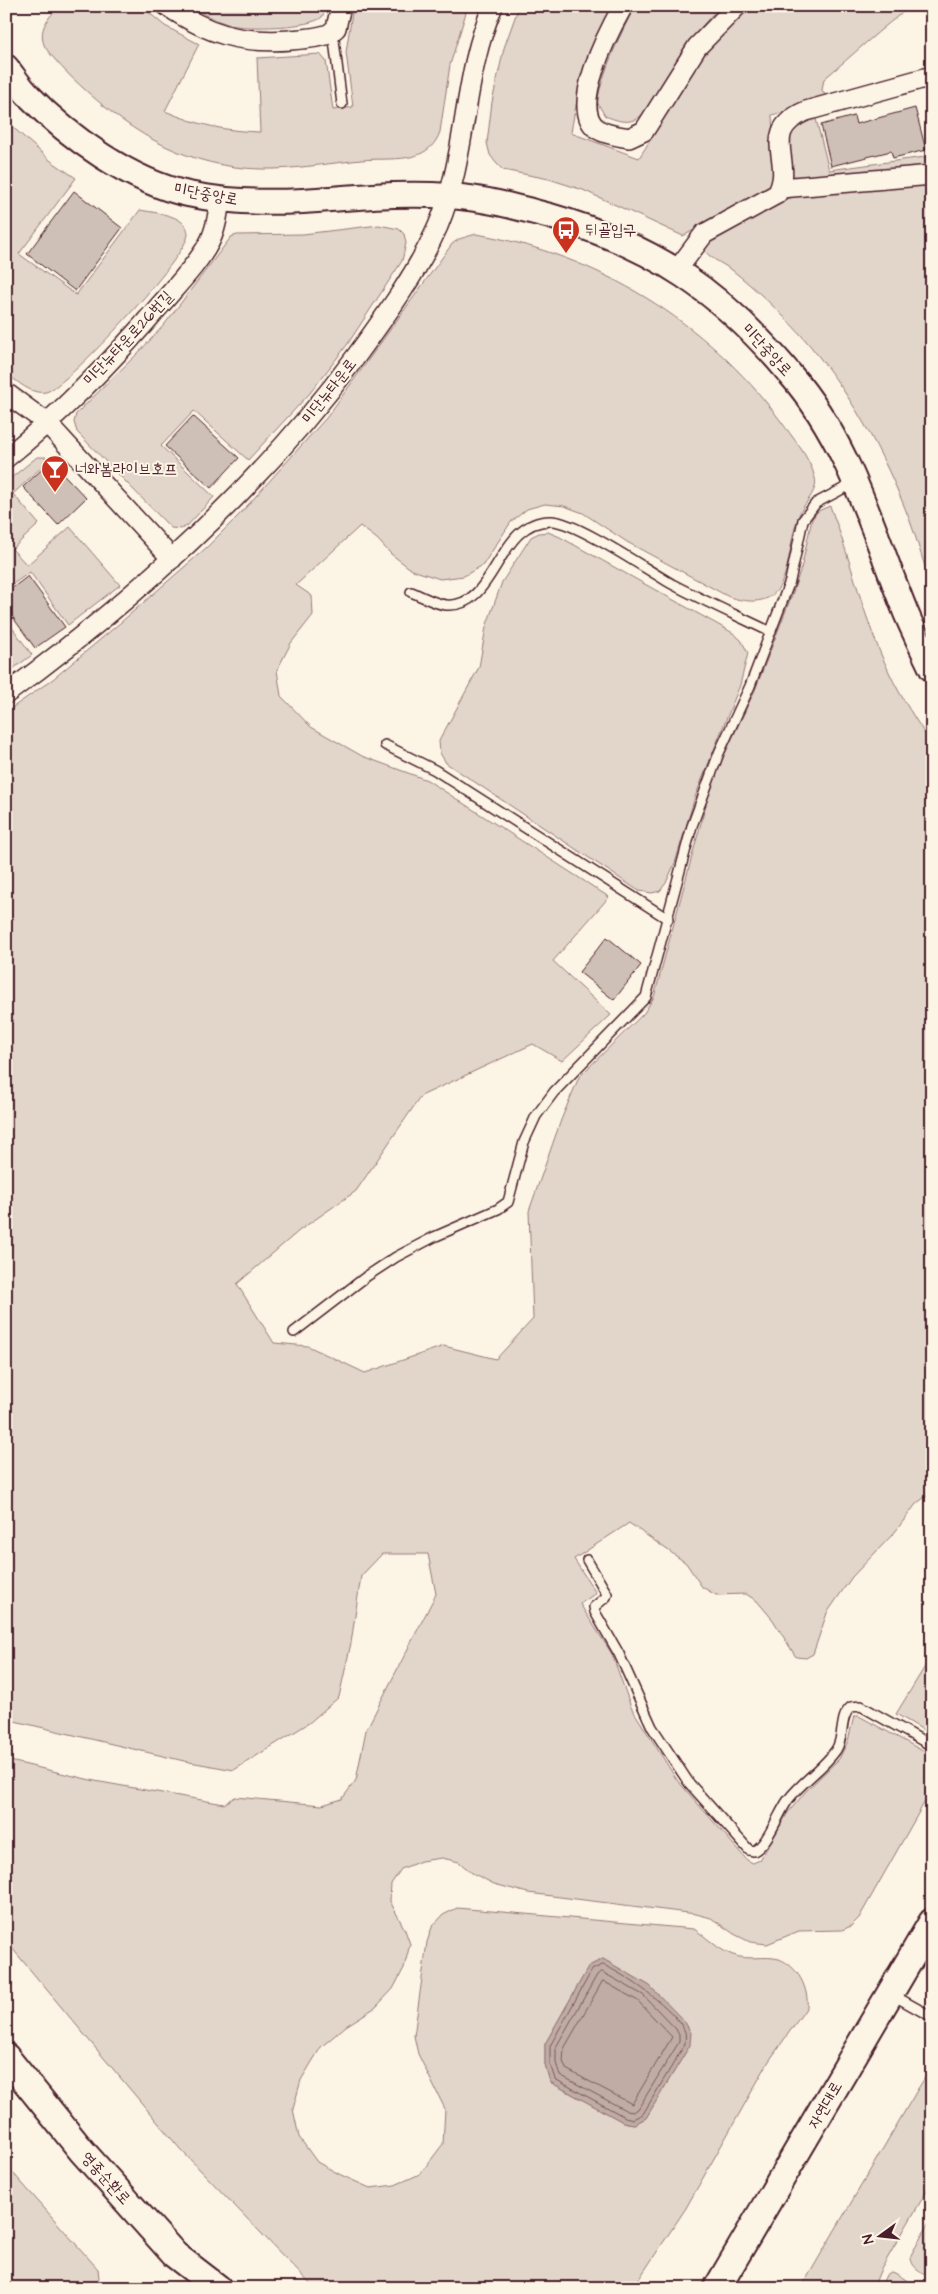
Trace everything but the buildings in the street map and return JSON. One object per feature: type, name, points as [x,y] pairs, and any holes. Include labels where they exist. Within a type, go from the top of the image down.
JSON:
[{"type":"main road","name":"자연대로","points":[[717,2288],[932,1922]]},
{"type":"main road","name":"영종순환로","points":[[6,2057],[82,2151],[175,2255],[218,2288]]},
{"type":"street","points":[[167,6],[205,29],[249,41],[325,36],[333,32],[341,6]]},
{"type":"street","points":[[449,196],[458,166],[465,104],[476,60],[493,6]]},
{"type":"street","points":[[623,6],[606,36],[592,74],[586,105],[590,120],[599,130],[629,138],[644,131],[697,47],[737,6]]},
{"type":"street","name":"미단중앙로","points":[[6,67],[28,95],[57,122],[120,166],[153,182],[185,193],[220,199],[268,202],[402,194],[449,196],[519,207],[585,226],[642,250],[677,270],[706,290],[751,331],[792,375],[833,435],[856,482],[906,614],[932,669]]},
{"type":"street","points":[[677,270],[704,234],[777,194],[781,188],[780,138],[782,127],[791,118],[806,111],[932,76]]},
{"type":"street","points":[[781,188],[932,174]]},
{"type":"street","name":"미단뉴타운로","points":[[6,694],[106,618],[172,559],[274,457],[324,400],[394,305],[426,252],[449,196]]},
{"type":"street","name":"미단뉴타운로26번길","points":[[6,458],[47,423],[117,353],[197,262],[210,242],[217,219],[220,199]]},
{"type":"street","points":[[6,393],[47,423],[172,559]]},
{"type":"lane","points":[[333,32],[342,104]]},
{"type":"lane","points":[[294,1332],[367,1276],[396,1257],[434,1237],[498,1209],[508,1202],[524,1142],[536,1116],[554,1092],[646,997],[692,826],[704,790],[750,686],[790,582],[803,520],[809,510],[820,500],[856,482]]},
{"type":"lane","points":[[411,592],[444,605],[457,605],[469,600],[478,592],[518,534],[528,525],[554,521],[602,542],[673,584],[771,632]]},
{"type":"lane","points":[[385,744],[435,770],[668,919]]},
{"type":"lane","points":[[587,1560],[607,1594],[594,1607],[595,1612],[619,1654],[652,1726],[688,1783],[749,1850],[754,1851],[763,1844],[788,1800],[835,1751],[842,1735],[846,1711],[851,1707],[861,1706],[932,1746]]},
{"type":"lane","points":[[890,1994],[932,2018]]},
{"type":"shaded area","points":[[60,6],[141,6],[165,26],[199,44],[165,111],[212,126],[260,132],[257,58],[320,54],[326,61],[333,110],[353,107],[346,52],[353,6],[468,6],[450,65],[440,132],[434,143],[427,150],[407,158],[361,160],[274,169],[223,165],[199,159],[176,151],[154,140],[112,113],[73,79],[45,47],[42,35],[43,29],[48,19]]},
{"type":"shaded area","points":[[192,6],[326,6],[322,17],[316,21],[263,27],[230,25],[210,17]]},
{"type":"shaded area","points":[[519,6],[613,6],[591,52],[577,100],[571,133],[639,158],[708,49],[751,6],[911,6],[824,79],[822,90],[829,100],[772,115],[775,178],[772,187],[683,236],[583,190],[549,179],[503,170],[490,155],[487,143],[492,102],[504,48]]},
{"type":"shaded area","points":[[635,6],[720,6],[687,43],[643,114],[634,120],[624,121],[605,116],[597,102],[608,65]]},
{"type":"shaded area","points":[[815,115],[829,170],[932,156],[932,169],[794,180],[792,177],[789,134],[791,128]]},
{"type":"shaded area","points":[[7,122],[51,161],[76,178],[19,254],[76,295],[140,210],[176,218],[186,227],[188,233],[184,245],[170,266],[126,318],[77,368],[58,385],[46,392],[30,389],[6,373],[6,223],[9,219],[6,216]]},
{"type":"shaded area","points":[[932,182],[932,585],[910,521],[889,471],[850,400],[801,335],[776,309],[741,277],[711,257],[702,247],[707,240],[783,200],[797,196]]},
{"type":"shaded area","points":[[379,225],[399,229],[404,234],[406,243],[402,261],[347,345],[310,393],[248,460],[194,411],[161,446],[214,497],[187,526],[181,529],[171,528],[77,432],[74,422],[76,414],[164,325],[231,237],[237,235],[303,234]]},
{"type":"shaded area","points":[[476,234],[521,244],[564,258],[606,276],[646,298],[684,323],[719,352],[751,385],[780,420],[809,462],[816,483],[798,518],[783,580],[776,592],[766,599],[750,601],[729,597],[627,542],[583,513],[564,506],[545,504],[527,509],[511,522],[483,565],[464,576],[440,579],[412,570],[360,526],[296,585],[312,596],[313,615],[291,643],[277,670],[281,696],[311,727],[362,756],[427,780],[609,897],[553,961],[611,1015],[562,1061],[533,1044],[421,1096],[356,1191],[300,1230],[237,1284],[274,1343],[308,1346],[365,1373],[444,1346],[496,1359],[533,1319],[529,1211],[561,1120],[579,1077],[644,1013],[654,997],[708,797],[722,760],[755,690],[793,592],[802,565],[812,519],[818,511],[830,506],[880,652],[909,709],[932,745],[932,1495],[925,1497],[916,1504],[895,1532],[852,1577],[827,1613],[813,1654],[806,1658],[796,1657],[773,1620],[757,1601],[746,1594],[716,1595],[702,1587],[686,1563],[629,1523],[574,1559],[596,1593],[580,1604],[612,1654],[631,1707],[677,1780],[747,1860],[753,1863],[760,1860],[787,1814],[806,1791],[839,1759],[848,1741],[854,1716],[859,1716],[932,1756],[932,1789],[859,1918],[851,1926],[842,1930],[799,1931],[767,1944],[750,1942],[734,1934],[711,1918],[696,1914],[528,1893],[494,1884],[472,1873],[459,1862],[442,1858],[421,1861],[401,1869],[391,1884],[390,1901],[410,1944],[404,1968],[393,1989],[376,2007],[346,2026],[321,2047],[301,2080],[293,2109],[299,2137],[317,2162],[341,2175],[370,2188],[395,2185],[420,2174],[443,2144],[445,2109],[418,2054],[414,2036],[427,1942],[432,1927],[443,1915],[457,1908],[694,1929],[717,1947],[733,1955],[744,1958],[773,1958],[786,1962],[801,1979],[806,1993],[807,2007],[769,2061],[686,2208],[633,2288],[314,2288],[180,2149],[6,1941],[6,1760],[95,1781],[224,1804],[235,1797],[322,1805],[342,1799],[356,1780],[366,1730],[436,1594],[428,1554],[382,1554],[361,1576],[351,1643],[339,1697],[309,1723],[234,1770],[184,1761],[6,1719],[6,712],[53,679],[120,623],[206,548],[238,516],[327,417],[452,244],[459,239]],"holes":[[[603,1959],[650,1986],[690,2045],[646,2118],[634,2124],[623,2122],[550,2082],[545,2064],[545,2044],[589,1966]]]},
{"type":"shaded area","points":[[37,457],[46,457],[49,460],[13,494],[39,524],[12,549],[27,565],[70,527],[120,585],[68,625],[30,572],[6,589],[6,482]]},
{"type":"shaded area","points":[[548,532],[733,633],[741,640],[748,653],[740,685],[695,797],[675,863],[666,883],[660,891],[652,893],[639,891],[446,763],[440,753],[439,741],[479,667],[486,627],[502,582],[531,537],[539,533]]},
{"type":"shaded area","points":[[6,619],[32,655],[6,674]]},
{"type":"shaded area","points":[[932,1655],[932,1735],[896,1714]]},
{"type":"shaded area","points":[[932,2073],[932,2182],[880,2271],[873,2288],[801,2288],[919,2087],[926,2076]]},
{"type":"shaded area","points":[[6,2165],[98,2269],[99,2278],[95,2288],[6,2288]]},
{"type":"shaded area","points":[[932,2217],[932,2278],[921,2272],[912,2263],[911,2255]]},
{"type":"shaded area","points":[[891,2272],[919,2288],[880,2288],[886,2275]]},
{"type":"water","points":[[603,1959],[650,1986],[685,2022],[691,2033],[690,2045],[646,2118],[634,2124],[623,2122],[550,2082],[545,2064],[545,2044],[589,1966]]},
{"type":"place","name":"뒤골입구","points":[[566,254]]},
{"type":"place","name":"너와봄라이브호프","points":[[55,493]]}]
